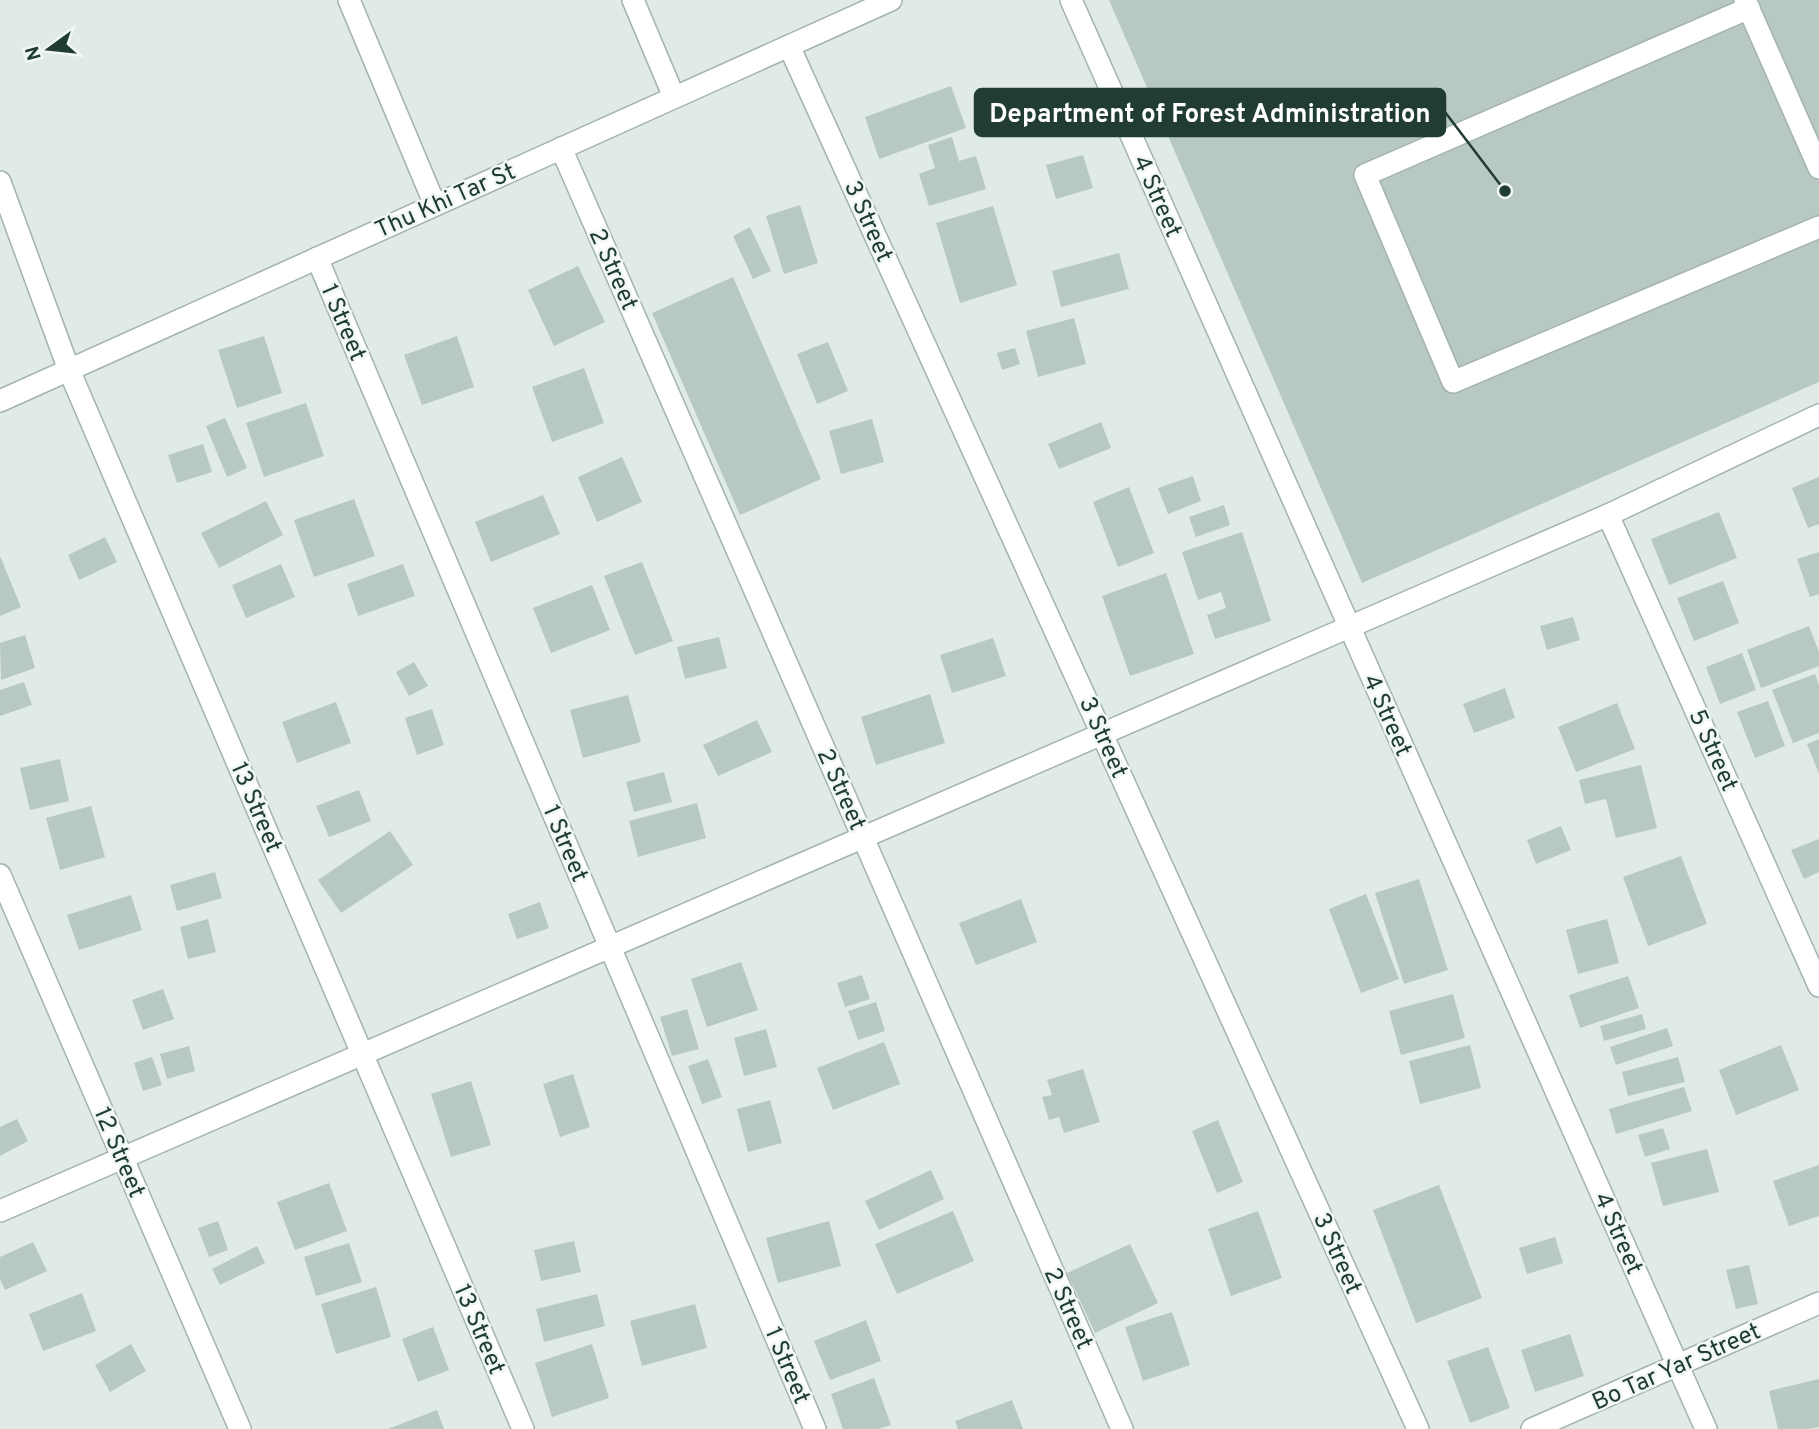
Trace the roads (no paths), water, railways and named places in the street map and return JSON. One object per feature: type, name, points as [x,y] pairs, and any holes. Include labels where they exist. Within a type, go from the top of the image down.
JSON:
[{"type":"street","points":[[349,0],[436,205]]},
{"type":"street","points":[[633,0],[674,97]]},
{"type":"street","name":"Thu Khi Tar St","points":[[0,401],[891,0]]},
{"type":"street","name":"4 Street","points":[[1071,0],[1706,1429]]},
{"type":"street","points":[[1819,168],[1747,4],[1365,175],[1453,382],[1819,227]]},
{"type":"street","name":"3 Street","points":[[789,46],[1418,1429]]},
{"type":"street","name":"2 Street","points":[[561,148],[1122,1429]]},
{"type":"street","name":"13 Street","points":[[0,182],[69,370],[523,1429]]},
{"type":"street","name":"1 Street","points":[[317,258],[815,1429]]},
{"type":"street","points":[[0,1211],[1608,515],[1819,415]]},
{"type":"street","name":"5 Street","points":[[1608,515],[1819,986]]},
{"type":"street","name":"12 Street","points":[[0,875],[240,1429]]},
{"type":"street","name":"Bo Tar Yar Street","points":[[1532,1429],[1819,1303]]},
{"type":"place","name":"Department of Forest Administration","points":[[1505,191]]}]
